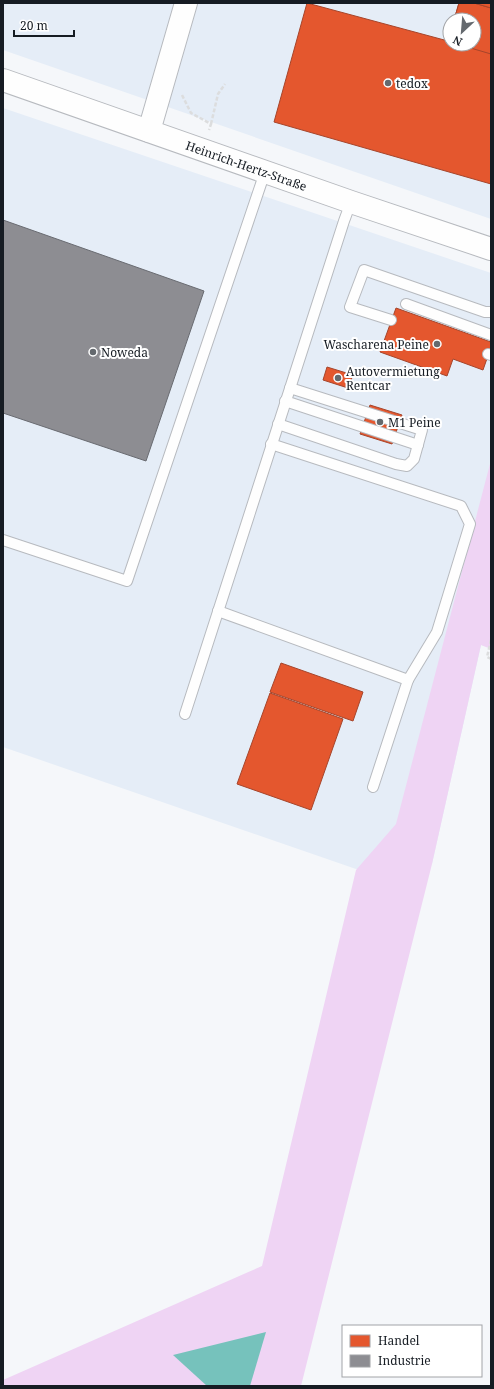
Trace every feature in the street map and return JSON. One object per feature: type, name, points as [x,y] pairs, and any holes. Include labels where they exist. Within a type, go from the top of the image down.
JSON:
[{"type":"street","points":[[149,131],[186,3]]},
{"type":"street","name":"Heinrich-Hertz-Straße","points":[[3,80],[351,202],[491,249]]},
{"type":"lane","points":[[3,540],[127,581],[265,172]]},
{"type":"lane","points":[[185,714],[285,401],[351,202]]},
{"type":"lane","points":[[391,320],[350,307],[364,270],[485,312],[491,312]]},
{"type":"lane","points":[[406,304],[491,335]]},
{"type":"lane","points":[[278,424],[396,464],[407,466],[414,459],[422,430],[290,388]]},
{"type":"lane","points":[[285,401],[418,445]]},
{"type":"lane","points":[[272,444],[461,506],[470,524],[437,632],[408,680],[373,787]]},
{"type":"lane","points":[[218,611],[408,680]]},
{"type":"path","points":[[204,150],[218,94],[225,84]]},
{"type":"path","points":[[181,93],[191,113],[211,124]]},
{"type":"path","points":[[491,640],[487,657],[491,659]]},
{"type":"shaded area","points":[[3,3],[491,3],[491,219],[3,50]]},
{"type":"shaded area","points":[[3,108],[491,273],[491,648],[481,645],[432,864],[356,869],[3,747]]},
{"type":"shaded area","points":[[491,460],[491,649],[481,645],[432,864],[301,1386],[3,1386],[3,1380],[262,1266],[356,870],[396,824]]},
{"type":"water","points":[[266,1332],[250,1386],[207,1386],[173,1355]]},
{"type":"building: Handel","name":"tedox","points":[[307,3],[442,39],[442,52],[482,52],[482,12],[456,12],[459,3],[474,3],[491,8],[491,184],[274,122]]},
{"type":"building: Handel","points":[[459,3],[474,3],[491,8],[491,54],[482,51],[482,12],[456,12]]},
{"type":"building: Handel","points":[[474,3],[491,3],[491,8]]},
{"type":"building: Handel","name":"Wascharena Peine","points":[[396,308],[491,342],[491,347],[483,370],[453,359],[447,376],[380,352]]},
{"type":"building: Handel","name":"Autovermietung Rentcar","points":[[327,367],[353,375],[348,388],[323,380]]},
{"type":"building: Handel","points":[[370,405],[402,415],[392,444],[360,434]]},
{"type":"building: Handel","points":[[281,663],[363,692],[353,721],[270,692]]},
{"type":"building: Handel","points":[[270,693],[343,719],[311,810],[237,784]]},
{"type":"building: Industrie","name":"Noweda","points":[[3,220],[204,291],[146,461],[3,413]]},
{"type":"place","name":"tedox","points":[[388,83]]},
{"type":"place","name":"Wascharena Peine","points":[[437,344]]},
{"type":"place","name":"Noweda","points":[[93,352]]},
{"type":"place","name":"Autovermietung Rentcar","points":[[338,378]]},
{"type":"place","name":"M1 Peine","points":[[380,422]]}]
